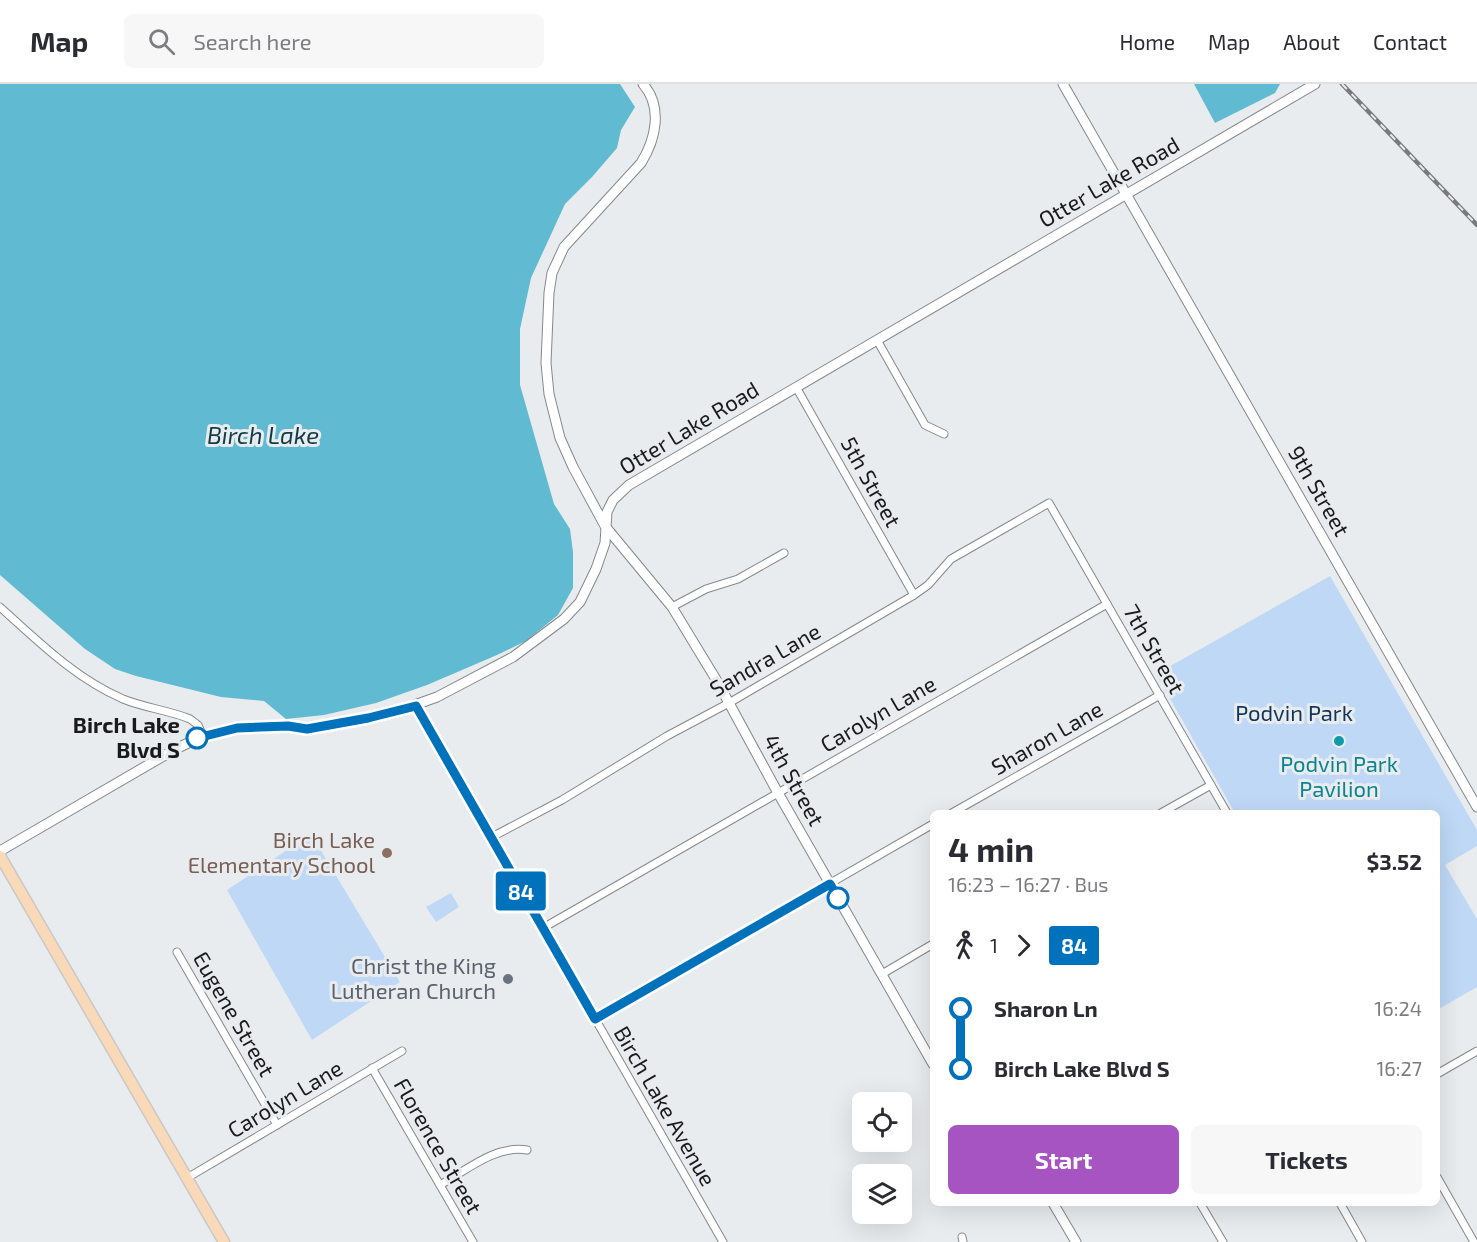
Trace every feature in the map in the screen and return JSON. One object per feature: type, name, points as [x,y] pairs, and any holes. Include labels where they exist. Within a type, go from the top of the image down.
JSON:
[{"type":"main road","points":[[0,856],[224,1242]]},
{"type":"street","name":"4th Street","points":[[643,84],[649,91],[655,110],[654,132],[649,151],[641,163],[564,247],[552,273],[546,341],[549,394],[560,438],[605,526],[672,607],[930,1058]]},
{"type":"street","name":"9th Street","points":[[1063,84],[1477,807]]},
{"type":"street","name":"Otter Lake Road","points":[[0,851],[172,751],[202,736],[237,728],[288,726],[307,729],[378,716],[416,706],[452,690],[513,657],[564,619],[580,602],[596,569],[605,543],[607,512],[613,500],[629,485],[1315,84]]},
{"type":"street","points":[[877,340],[926,425],[944,434]]},
{"type":"street","name":"5th Street","points":[[796,387],[914,595]]},
{"type":"street","name":"Sandra Lane","points":[[490,838],[562,800],[667,736],[729,703],[914,595],[928,585],[951,559],[1049,503]]},
{"type":"street","name":"7th Street","points":[[1049,503],[1225,810]]},
{"type":"street","points":[[672,607],[706,589],[738,579],[784,553]]},
{"type":"street","name":"Carolyn Lane","points":[[543,928],[1107,604]]},
{"type":"street","points":[[0,608],[80,676],[126,700],[190,719],[197,724],[202,736]]},
{"type":"street","name":"Sharon Lane","points":[[957,810],[1160,695]]},
{"type":"street","name":"Birch Lake Avenue","points":[[416,706],[723,1242]]},
{"type":"street","points":[[1166,810],[1211,785]]},
{"type":"street","points":[[595,1019],[930,826]]},
{"type":"street","points":[[882,974],[930,946]]},
{"type":"street","name":"Eugene Street","points":[[177,952],[277,1125]]},
{"type":"street","name":"Carolyn Lane","points":[[187,1178],[402,1051]]},
{"type":"street","points":[[1440,1072],[1477,1052]]},
{"type":"street","name":"Florence Street","points":[[372,1068],[473,1242]]},
{"type":"street","points":[[440,1185],[497,1152],[516,1148],[527,1149]]},
{"type":"street","points":[[1440,1182],[1474,1242]]},
{"type":"street","points":[[1055,1206],[1076,1242]]},
{"type":"street","points":[[1202,1206],[1223,1242]]},
{"type":"street","points":[[1342,1206],[1362,1242]]},
{"type":"green space","name":"Podvin Park","points":[[1330,576],[1477,830],[1477,846],[1445,865],[1477,919],[1477,987],[1440,1008],[1440,810],[1233,810],[1156,674]]},
{"type":"green space","points":[[311,834],[400,982],[312,1040],[227,890]]},
{"type":"green space","points":[[451,893],[459,907],[436,922],[426,907]]},
{"type":"water","name":"Birch Lake","points":[[0,84],[620,84],[635,107],[621,130],[617,148],[565,204],[531,278],[520,329],[520,385],[554,504],[570,529],[573,552],[573,588],[558,615],[526,641],[427,685],[376,703],[324,715],[286,719],[264,701],[221,697],[115,669],[85,649],[0,575]]},
{"type":"water","points":[[1194,84],[1280,84],[1275,93],[1215,123]]},
{"type":"railway","points":[[1342,84],[1477,225]]},
{"type":"bus line","name":"84","points":[[197,738],[237,728],[288,726],[307,729],[368,718],[416,706],[595,1019],[830,884],[838,898]]},
{"type":"place","name":"Birch Lake Blvd S","points":[[197,738]]},
{"type":"place","name":"Podvin Park Pavilion","points":[[1339,741]]},
{"type":"place","name":"Birch Lake Elementary School","points":[[387,853]]},
{"type":"place","name":"Christ the King Lutheran Church","points":[[508,979]]}]
